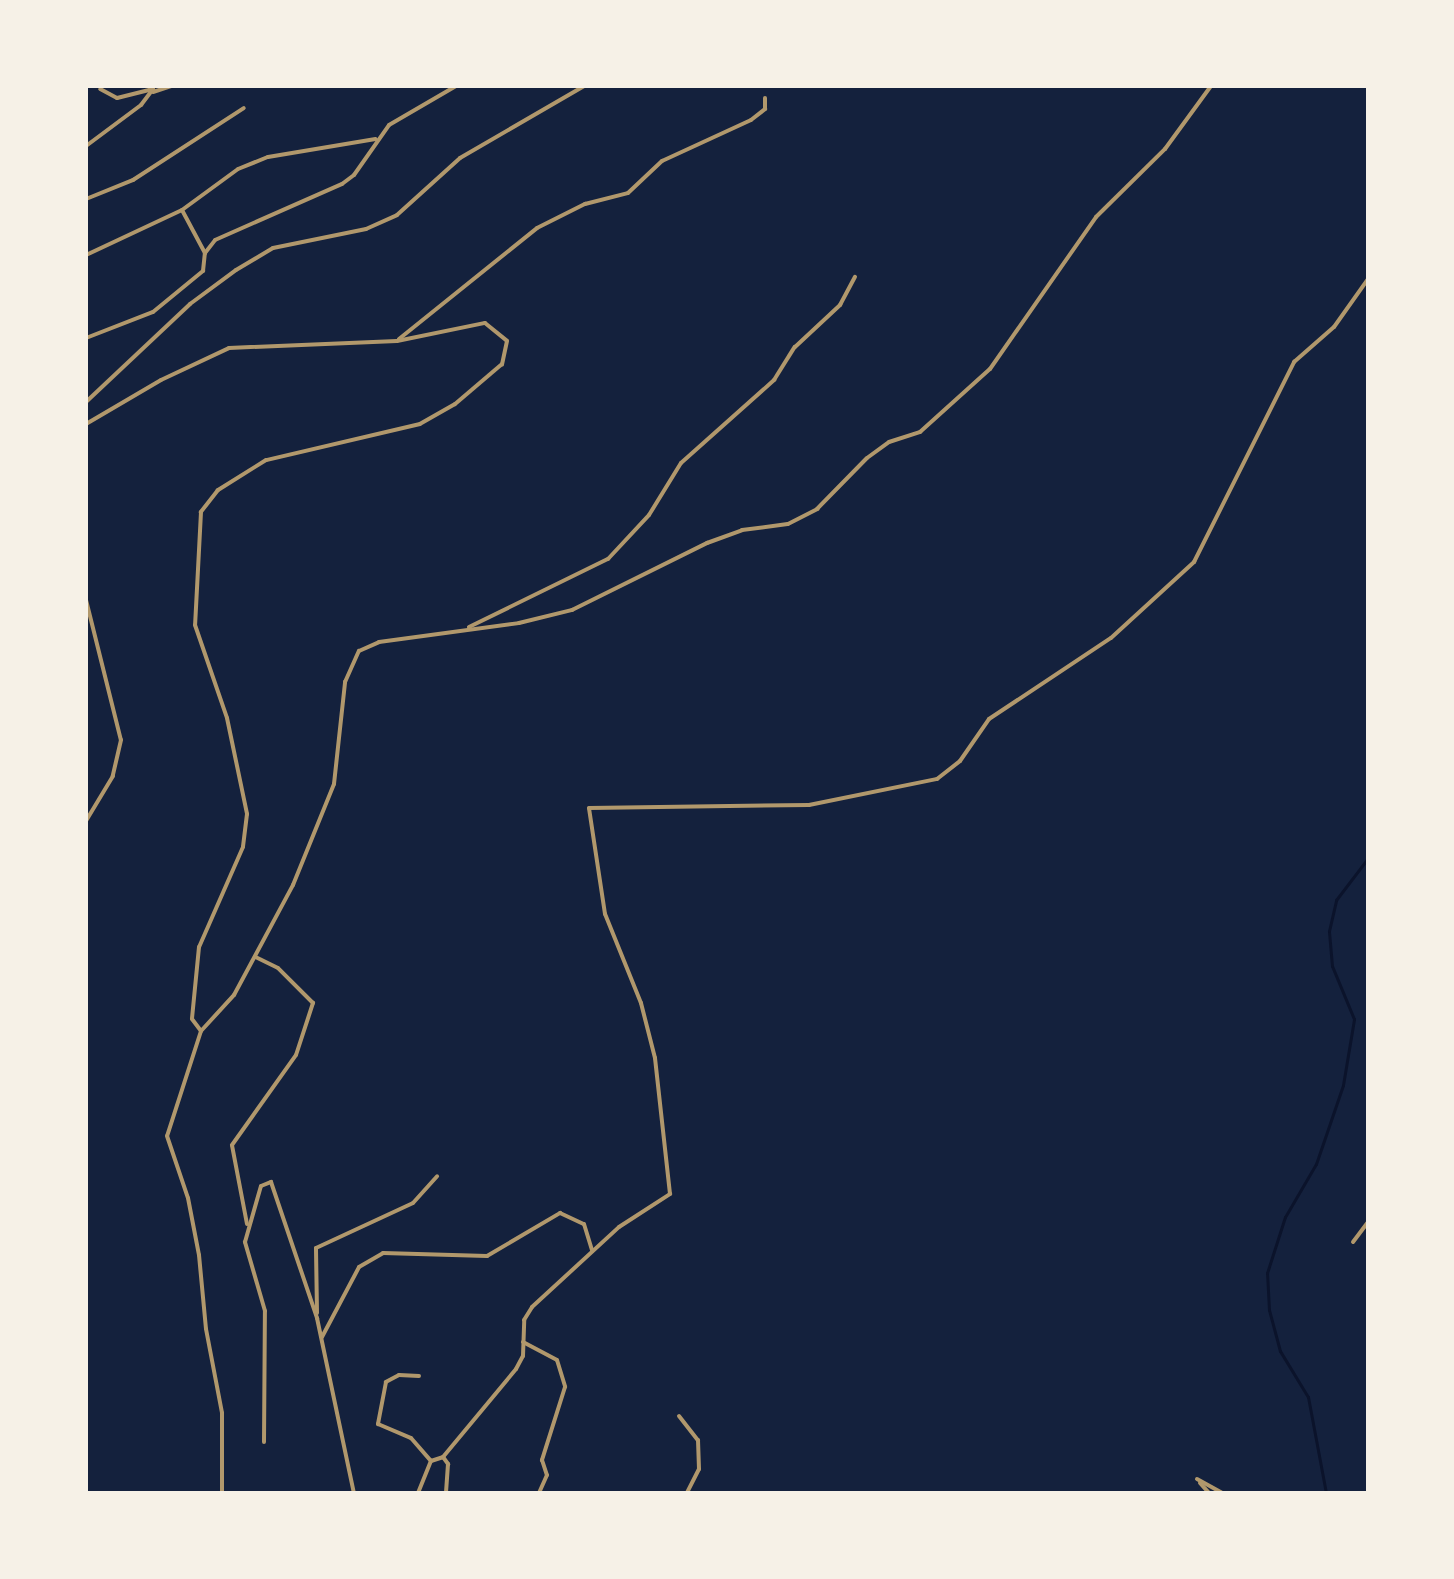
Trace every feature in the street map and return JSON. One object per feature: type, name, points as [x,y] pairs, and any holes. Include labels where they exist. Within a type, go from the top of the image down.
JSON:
[{"type":"street","points":[[86,146],[153,92],[171,86]]},
{"type":"street","points":[[205,253],[233,229],[342,184],[354,175],[376,139],[389,125],[456,86]]},
{"type":"street","points":[[86,402],[190,304],[236,270],[273,248],[366,229],[397,215],[460,158],[584,86]]},
{"type":"street","points":[[222,1493],[222,1413],[206,1329],[199,1255],[188,1198],[167,1136],[201,1031],[225,1007],[275,926],[334,784],[349,663],[359,651],[379,642],[572,610],[717,539],[788,524],[817,509],[867,458],[889,442],[920,432],[990,369],[1096,217],[1165,149],[1211,86]]},
{"type":"street","points":[[100,89],[117,98],[149,87],[153,92]]},
{"type":"street","points":[[397,341],[537,228],[585,204],[628,193],[662,161],[751,120],[765,109],[765,98]]},
{"type":"street","points":[[86,199],[133,180],[244,108]]},
{"type":"street","points":[[86,255],[182,210],[238,169],[268,157],[376,139]]},
{"type":"street","points":[[86,338],[153,312],[203,271],[205,253],[182,210]]},
{"type":"street","points":[[467,629],[608,559],[649,515],[681,463],[774,380],[795,347],[849,294],[855,277]]},
{"type":"street","points":[[418,1493],[431,1461],[443,1457],[516,1369],[523,1342],[524,1320],[532,1307],[592,1251],[670,1194],[655,1058],[641,1003],[605,914],[589,808],[809,805],[937,779],[960,761],[989,719],[1111,638],[1194,562],[1294,362],[1334,327],[1368,279]]},
{"type":"street","points":[[86,424],[229,348],[397,341],[485,323],[501,333],[507,353],[502,364],[455,404],[420,424],[266,460],[218,490],[201,512],[195,625],[227,718],[247,814],[243,847],[199,947],[192,1019],[201,1031]]},
{"type":"street","points":[[86,600],[121,740],[113,776],[86,821]]},
{"type":"street","points":[[255,957],[278,968],[313,1003],[296,1055],[232,1145],[247,1226],[246,1250],[265,1311],[264,1442]]},
{"type":"street","points":[[317,1318],[316,1248],[413,1203],[437,1176]]},
{"type":"street","points":[[247,1226],[261,1186],[271,1182],[317,1318],[354,1493]]},
{"type":"street","points":[[321,1339],[359,1267],[383,1253],[487,1256],[560,1213],[584,1224],[592,1251]]},
{"type":"street","points":[[1353,1242],[1368,1222]]},
{"type":"street","points":[[523,1342],[557,1360],[565,1387],[542,1460],[547,1475],[539,1493]]},
{"type":"street","points":[[419,1376],[399,1375],[386,1382],[378,1424],[411,1438],[431,1461]]},
{"type":"street","points":[[679,1416],[698,1440],[699,1469],[687,1493]]},
{"type":"street","points":[[443,1457],[448,1464],[446,1493]]},
{"type":"street","points":[[1209,1493],[1197,1479],[1222,1493]]},
{"type":"waterway","points":[[1326,1493],[1308,1397],[1280,1351],[1269,1310],[1267,1273],[1285,1217],[1316,1164],[1343,1085],[1354,1019],[1332,966],[1329,931],[1336,900],[1368,858]]}]
